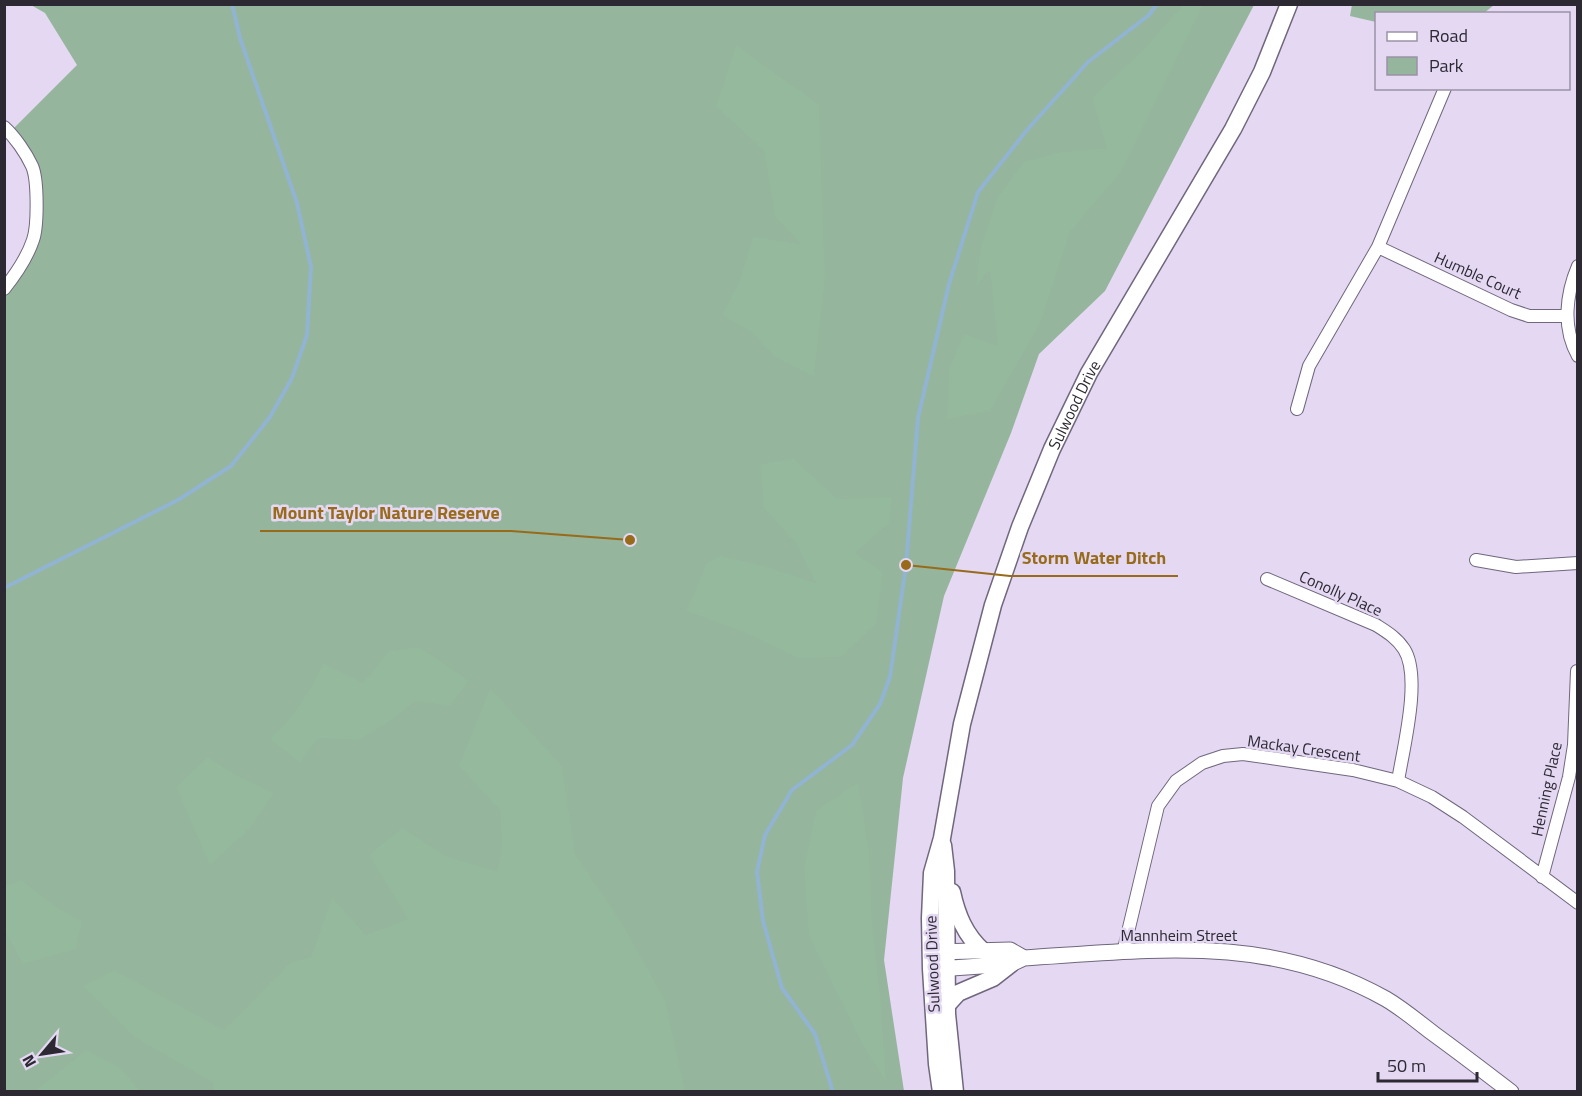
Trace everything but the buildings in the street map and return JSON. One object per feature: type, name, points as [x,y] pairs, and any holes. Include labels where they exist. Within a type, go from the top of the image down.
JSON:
[{"type":"main road","name":"Sulwood Drive","points":[[955,1092],[947,1005],[930,918],[932,873],[942,838],[962,724],[981,645],[1020,526],[1044,468],[1089,373],[1233,129],[1262,72],[1289,4]]},
{"type":"main road","name":"Sulwood Drive","points":[[941,1092],[937,1064],[938,960],[946,871],[942,838]]},
{"type":"main road","points":[[946,871],[956,911],[972,941],[983,951]]},
{"type":"main road","points":[[947,1005],[958,993],[993,978],[1017,961]]},
{"type":"street","points":[[1297,409],[1310,366],[1378,248],[1445,90]]},
{"type":"street","points":[[4,127],[10,132],[33,167],[37,204],[34,239],[20,268],[4,289]]},
{"type":"street","name":"Humble Court","points":[[1378,248],[1511,310],[1529,315],[1567,316]]},
{"type":"street","points":[[1578,266],[1568,294],[1567,316],[1578,356]]},
{"type":"street","points":[[1476,560],[1516,567],[1578,563]]},
{"type":"street","name":"Conolly Place","points":[[1267,579],[1376,625],[1391,635],[1403,648],[1412,672],[1412,690],[1398,782]]},
{"type":"street","name":"Henning Place","points":[[1542,877],[1569,777],[1574,745],[1577,671]]},
{"type":"street","name":"Mackay Crescent","points":[[1123,953],[1154,816],[1168,789],[1193,768],[1223,756],[1243,754],[1353,770],[1398,782],[1432,797],[1463,817],[1578,903]]},
{"type":"street","name":"Mannheim Street","points":[[938,960],[983,951],[1010,950],[1017,961]]},
{"type":"street","name":"Mannheim Street","points":[[938,960],[1017,961],[1204,950],[1248,953],[1311,966],[1350,981],[1387,1000],[1511,1092]]},
{"type":"green space","points":[[1352,4],[1494,5],[1485,12],[1375,12],[1375,22],[1350,16]]},
{"type":"green space","points":[[31,5],[1254,5],[1105,291],[1039,354],[1011,433],[944,596],[903,778],[884,960],[904,1091],[5,1091],[4,289],[34,239],[33,167],[10,132],[77,65],[45,13]]},
{"type":"green space","points":[[1183,5],[1203,5],[1121,172],[1070,232],[1040,324],[990,411],[947,419],[949,370],[964,334],[998,346],[990,270],[976,286],[980,250],[997,198],[1024,162],[1060,152],[1107,148],[1092,98],[1143,50]]},
{"type":"green space","points":[[736,45],[819,105],[825,280],[814,377],[774,356],[752,332],[722,315],[739,283],[753,237],[801,244],[775,217],[764,151],[716,106]]},
{"type":"green space","points":[[794,459],[837,499],[892,497],[889,523],[855,553],[883,572],[876,624],[841,657],[798,658],[746,633],[686,611],[707,563],[721,556],[764,566],[816,583],[798,546],[764,508],[760,464]]},
{"type":"green space","points":[[419,647],[469,681],[450,706],[415,701],[393,719],[359,740],[318,738],[300,763],[270,739],[301,704],[323,663],[363,683],[389,651]]},
{"type":"green space","points":[[490,688],[562,766],[575,854],[622,923],[665,1000],[685,1091],[214,1091],[214,1083],[136,1038],[83,986],[114,970],[224,1030],[291,962],[311,957],[332,898],[366,935],[408,919],[369,855],[402,828],[448,857],[497,871],[502,845],[500,810],[459,766]]},
{"type":"green space","points":[[208,757],[236,775],[274,793],[250,828],[210,865],[176,787]]},
{"type":"green space","points":[[858,782],[869,851],[872,922],[886,1082],[863,1045],[809,936],[804,868],[816,811]]},
{"type":"green space","points":[[21,880],[54,905],[82,922],[76,949],[23,964],[5,931],[5,887]]},
{"type":"green space","points":[[86,1050],[121,1068],[140,1091],[35,1091]]},
{"type":"waterway","points":[[4,588],[178,500],[231,466],[270,417],[292,378],[307,335],[311,267],[297,203],[240,38],[232,4]]},
{"type":"waterway","points":[[833,1092],[815,1034],[782,988],[763,921],[757,872],[765,835],[792,790],[852,745],[880,704],[890,677],[906,565],[918,418],[949,284],[978,192],[1027,130],[1088,62],[1149,15],[1157,4]]},
{"type":"place","name":"Mount Taylor Nature Reserve","points":[[630,540]]},
{"type":"place","name":"Storm Water Ditch","points":[[906,565]]}]
